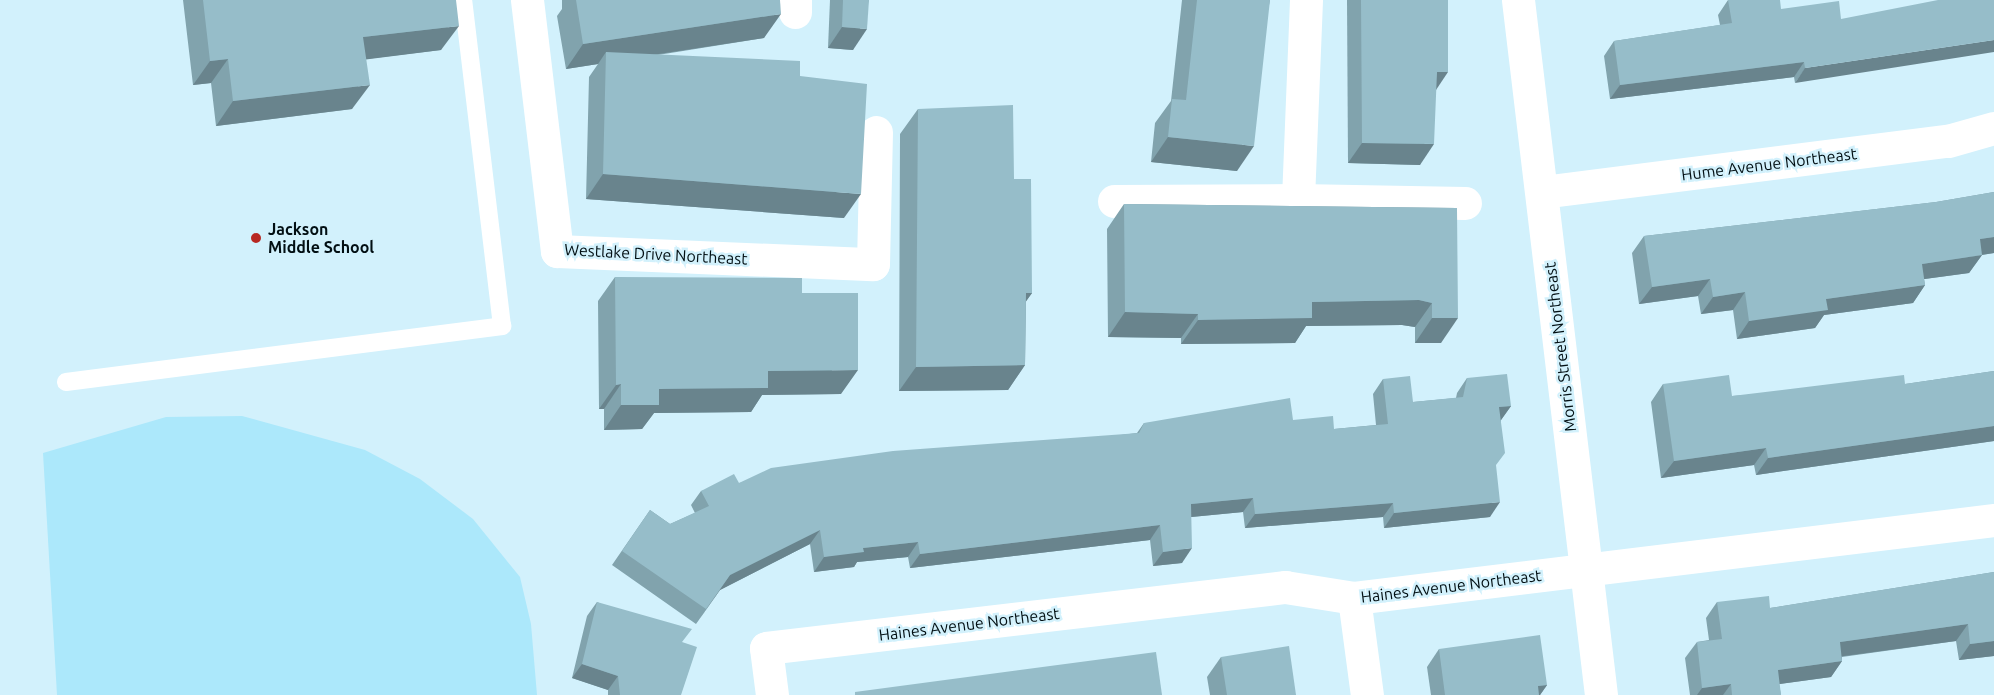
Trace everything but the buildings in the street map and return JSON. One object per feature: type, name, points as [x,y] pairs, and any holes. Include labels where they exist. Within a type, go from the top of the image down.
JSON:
[{"type":"street","name":"Westlake Drive Northeast","points":[[527,0],[557,251],[873,264],[876,132]]},
{"type":"street","points":[[1298,200],[1306,0]]},
{"type":"street","name":"Morris Street Northeast","points":[[1518,0],[1601,695]]},
{"type":"street","name":"Hume Avenue Northeast","points":[[1542,192],[1948,141],[1994,128]]},
{"type":"street","points":[[1114,201],[1298,200],[1465,203]]},
{"type":"street","name":"Haines Avenue Northeast","points":[[772,695],[766,648],[1285,587],[1354,598],[1994,520]]},
{"type":"street","points":[[1354,598],[1367,695]]},
{"type":"lane","points":[[66,382],[502,326],[463,0]]},
{"type":"shaded area","points":[[242,416],[365,450],[420,479],[473,519],[520,577],[531,624],[537,695],[57,695],[43,453],[166,417]]},
{"type":"place","name":"Jackson Middle School","points":[[256,238]]}]
